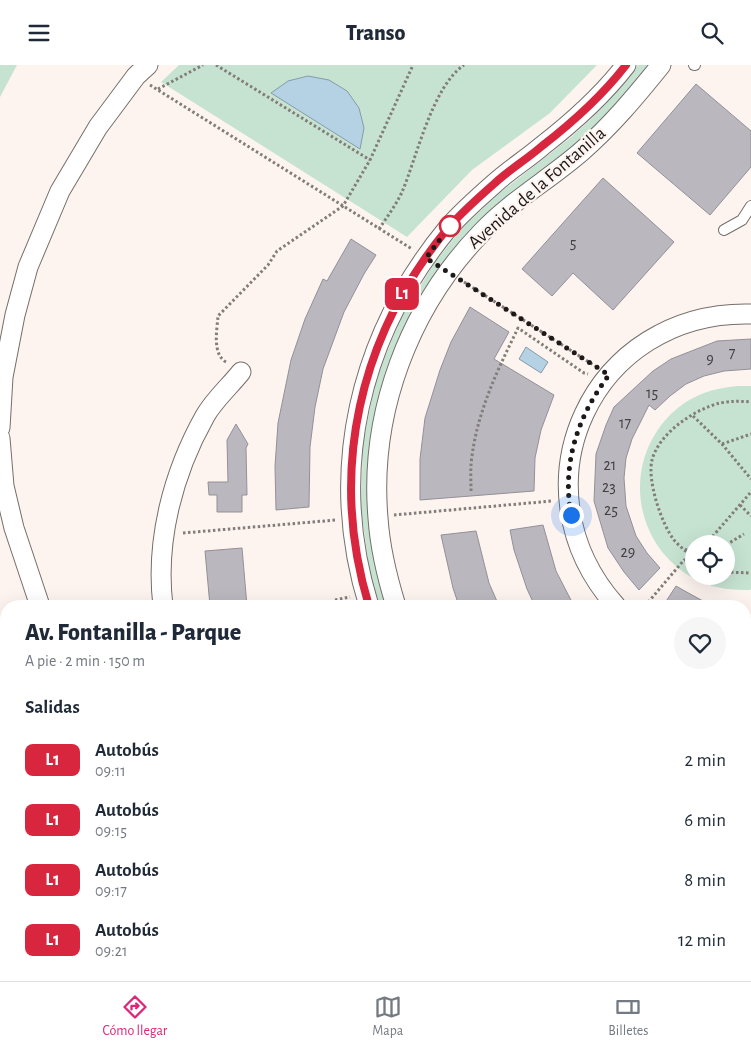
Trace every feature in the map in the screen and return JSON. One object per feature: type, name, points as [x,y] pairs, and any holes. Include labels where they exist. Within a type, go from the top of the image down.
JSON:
[{"type":"street","name":"Avenida de la Fontanilla","points":[[367,600],[359,574],[351,519],[350,473],[355,427],[365,382],[380,339],[400,297],[450,226],[496,182],[580,115],[613,82],[626,65]]},
{"type":"street","name":"Avenida de la Fontanilla","points":[[394,600],[385,568],[378,517],[378,464],[385,413],[398,363],[412,332],[448,272],[482,231],[581,152],[634,99],[661,65]]},
{"type":"street","points":[[0,428],[3,377],[15,315],[28,267],[60,191],[98,127],[142,71]]},
{"type":"street","points":[[611,600],[601,589],[584,562],[573,531],[568,500],[568,473],[572,446],[581,421],[593,397],[609,375],[625,358],[644,343],[687,322],[710,316],[751,314]]},
{"type":"street","points":[[162,600],[160,581],[164,534],[180,469],[206,414],[241,372]]},
{"type":"street","points":[[0,437],[4,487],[14,528],[38,600]]},
{"type":"lane","points":[[724,230],[742,220],[751,206]]},
{"type":"path","points":[[157,90],[204,65]]},
{"type":"path","points":[[216,65],[370,160]]},
{"type":"path","points":[[241,372],[222,360],[216,342],[218,316],[268,265],[277,251],[343,206],[370,160],[413,65]]},
{"type":"path","points":[[379,229],[401,194],[438,97],[449,80],[464,65]]},
{"type":"path","points":[[142,71],[157,90],[426,258]]},
{"type":"path","points":[[448,272],[609,375]]},
{"type":"path","points":[[471,491],[472,457],[478,426],[491,383],[518,328],[584,373],[609,375]]},
{"type":"path","points":[[684,551],[673,538],[665,524],[650,471],[652,458],[660,442],[671,429],[692,416],[719,403],[751,402]]},
{"type":"path","points":[[692,416],[722,444],[751,479]]},
{"type":"path","points":[[722,444],[751,434]]},
{"type":"path","points":[[714,535],[751,492]]},
{"type":"path","points":[[740,505],[751,516]]},
{"type":"path","points":[[735,540],[744,534]]},
{"type":"path","points":[[650,600],[685,560]]},
{"type":"path","points":[[735,572],[751,573]]},
{"type":"green space","points":[[0,65],[17,65],[0,97]]},
{"type":"green space","points":[[179,65],[597,65],[550,113],[472,170],[407,237],[161,82]]},
{"type":"green space","points":[[638,65],[649,65],[623,97],[594,127],[520,187],[469,232],[428,285],[411,315],[397,345],[386,377],[377,410],[372,443],[368,506],[376,559],[387,600],[378,600],[370,574],[361,509],[363,443],[376,379],[401,318],[435,262],[463,227],[497,195],[570,138],[621,87]]},
{"type":"green space","points":[[751,386],[750,590],[710,585],[735,585],[735,535],[685,535],[685,572],[665,555],[652,537],[644,517],[640,495],[641,473],[646,452],[657,431],[678,408],[697,396],[720,388]]},
{"type":"water","points":[[308,76],[329,80],[347,91],[359,108],[364,128],[360,149],[271,93],[288,81]]},
{"type":"water","points":[[526,347],[548,362],[541,373],[519,359]]},
{"type":"building","points":[[696,84],[751,131],[751,167],[710,215],[637,153]]},
{"type":"building","points":[[603,178],[674,242],[613,310],[573,273],[552,296],[522,269]]},
{"type":"building","points":[[351,239],[376,255],[344,312],[323,369],[315,407],[310,447],[309,507],[276,510],[275,466],[278,423],[291,360],[305,319],[323,279],[327,281]]},
{"type":"building","points":[[470,307],[509,332],[494,359],[554,395],[541,430],[535,458],[534,491],[420,500],[420,459],[425,418],[451,342]]},
{"type":"building","points":[[751,339],[751,369],[724,371],[704,376],[686,384],[655,410],[649,405],[632,439],[626,458],[624,478],[626,506],[636,536],[660,568],[639,590],[608,548],[594,501],[596,454],[614,407],[653,371],[671,359],[717,341]]},
{"type":"building","points":[[236,424],[248,444],[246,448],[247,495],[242,495],[242,512],[217,512],[217,495],[209,495],[208,482],[228,482],[227,440]]},
{"type":"building","points":[[543,525],[556,571],[571,600],[532,600],[514,550],[510,530]]},
{"type":"building","points":[[476,531],[489,583],[496,600],[457,600],[441,535]]},
{"type":"building","points":[[242,548],[246,600],[209,600],[205,551]]},
{"type":"building","points":[[676,586],[701,600],[667,600]]},
{"type":"bus line","name":"L1","points":[[367,600],[359,574],[351,519],[350,473],[355,427],[365,382],[380,339],[400,297],[450,226],[496,182],[580,115],[613,82],[626,65]]},
{"type":"route","points":[[450,226],[426,258],[609,375],[593,397],[581,421],[572,446],[568,473],[568,500],[571,515]]}]
